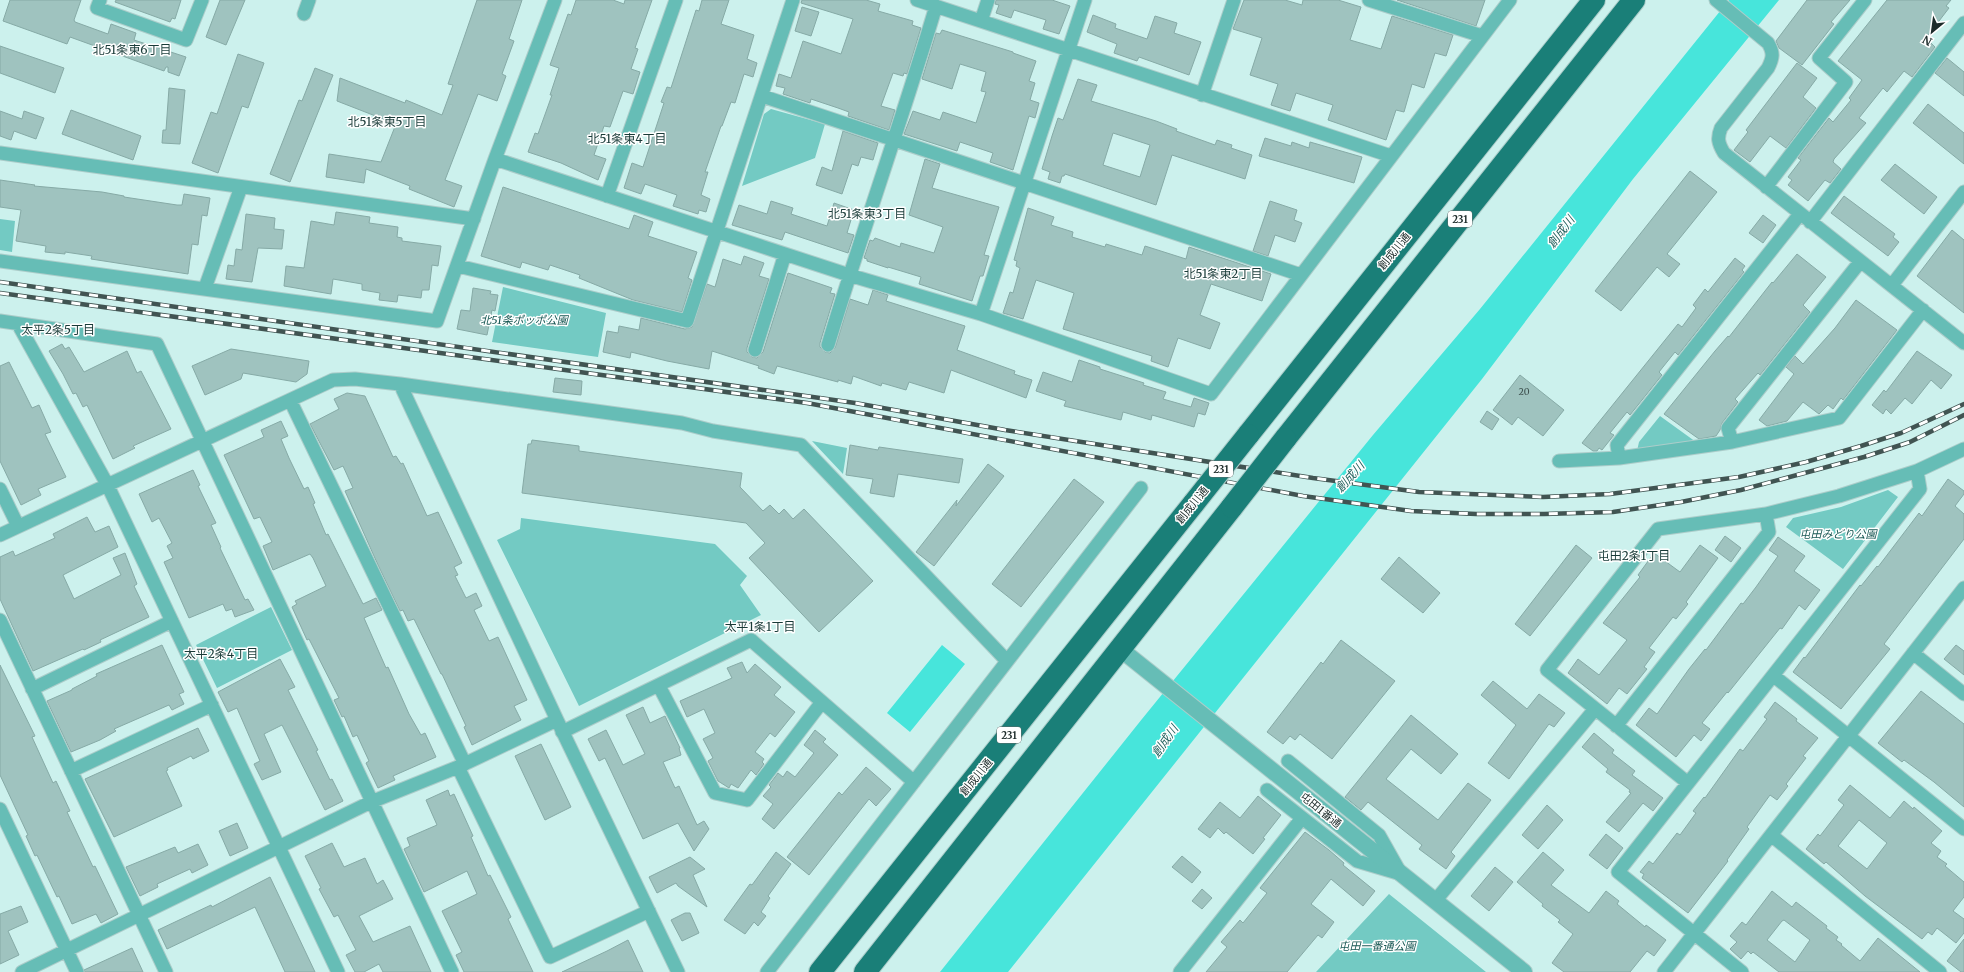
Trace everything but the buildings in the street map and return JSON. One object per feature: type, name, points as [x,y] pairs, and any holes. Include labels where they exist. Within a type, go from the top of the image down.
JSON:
[{"type":"highway","name":"創成川通","points":[[820,972],[1594,0]]},
{"type":"highway","name":"231","points":[[865,972],[1119,648],[1634,0]]},
{"type":"street","points":[[100,0],[97,8],[186,40],[202,0]]},
{"type":"street","points":[[304,14],[309,0]]},
{"type":"street","points":[[0,261],[437,321],[458,266],[495,159],[555,0]]},
{"type":"street","points":[[607,196],[676,0]]},
{"type":"street","points":[[458,266],[687,321],[793,0]]},
{"type":"street","points":[[917,0],[1391,156]]},
{"type":"street","points":[[981,21],[988,0]]},
{"type":"street","points":[[981,314],[1085,0]]},
{"type":"street","points":[[1202,95],[1234,0]]},
{"type":"street","points":[[495,159],[849,275],[981,314],[1211,394],[1510,0]]},
{"type":"street","points":[[1716,0],[1768,43],[1773,50],[1773,58],[1768,68],[1721,128],[1718,137],[1719,144],[1724,152],[1860,262],[1892,285],[1964,343]]},
{"type":"street","points":[[1766,187],[1846,82],[1819,58],[1865,0]]},
{"type":"street","points":[[1375,1],[1482,36]]},
{"type":"street","points":[[828,345],[849,275],[895,140],[936,6]]},
{"type":"street","points":[[1619,458],[1617,445],[1964,23]]},
{"type":"street","points":[[762,96],[1301,275]]},
{"type":"street","points":[[0,153],[474,219]]},
{"type":"street","points":[[205,288],[241,187]]},
{"type":"street","points":[[1892,285],[1960,206],[1964,192]]},
{"type":"street","points":[[755,350],[785,254]]},
{"type":"street","points":[[1732,442],[1728,428],[1860,262]]},
{"type":"street","points":[[1559,461],[1619,458],[1732,442],[1840,418],[1923,310]]},
{"type":"street","points":[[0,321],[157,344],[201,441],[452,972]]},
{"type":"street","points":[[18,324],[107,484],[338,972]]},
{"type":"street","points":[[0,535],[333,380],[355,379],[400,384],[682,423],[713,431],[801,445],[1007,661]]},
{"type":"street","points":[[400,384],[560,726],[678,972]]},
{"type":"street","points":[[290,400],[550,957],[649,911]]},
{"type":"street","points":[[1688,783],[1547,670],[1658,529],[1766,514],[1839,496],[1917,471],[1964,449]]},
{"type":"street","points":[[1742,972],[1618,872],[1920,489],[1917,471]]},
{"type":"street","points":[[767,972],[1141,488]]},
{"type":"street","points":[[0,489],[18,526]]},
{"type":"street","points":[[1616,726],[1768,532],[1766,514]]},
{"type":"street","points":[[1664,972],[1964,588]]},
{"type":"street","points":[[0,620],[166,972]]},
{"type":"street","points":[[32,688],[172,621]]},
{"type":"street","points":[[22,972],[140,916],[279,846],[371,802],[659,686],[751,640],[914,782]]},
{"type":"street","name":"屯田1番通","points":[[1119,648],[1524,972]]},
{"type":"street","points":[[1913,653],[1964,694]]},
{"type":"street","points":[[1774,676],[1964,829]]},
{"type":"street","points":[[659,686],[715,793],[747,800],[822,702]]},
{"type":"street","points":[[71,771],[212,705]]},
{"type":"street","points":[[1434,901],[1595,709]]},
{"type":"street","points":[[1288,761],[1379,835],[1401,874]]},
{"type":"street","points":[[1267,790],[1357,861],[1401,874]]},
{"type":"street","points":[[0,809],[77,972]]},
{"type":"street","points":[[1180,972],[1302,818]]},
{"type":"street","points":[[1771,835],[1940,972]]},
{"type":"green space","points":[[771,109],[825,124],[815,158],[742,186],[764,114]]},
{"type":"green space","points":[[0,219],[15,221],[12,252],[0,250]]},
{"type":"green space","name":"北51条ポッポ公園","points":[[503,287],[606,313],[598,357],[492,342]]},
{"type":"green space","points":[[1660,416],[1696,442],[1637,451],[1639,442]]},
{"type":"green space","points":[[812,441],[847,448],[843,474]]},
{"type":"green space","name":"屯田みどり公園","points":[[1888,490],[1898,497],[1843,569],[1786,527],[1793,518],[1841,507]]},
{"type":"green space","points":[[521,518],[715,544],[747,576],[740,585],[761,615],[579,706],[497,540],[520,529]]},
{"type":"green space","points":[[271,607],[292,650],[217,688],[196,645]]},
{"type":"green space","name":"屯田一番通公園","points":[[1389,894],[1486,972],[1316,972]]},
{"type":"water","name":"創成川","points":[[1729,0],[1779,0],[1633,179],[1482,379],[1008,972],[940,972],[1142,719],[1373,435],[1480,309]]},
{"type":"water","points":[[942,645],[965,664],[910,732],[887,713]]},
{"type":"railway","points":[[0,282],[855,403],[1005,430],[1313,478],[1419,492],[1543,497],[1610,494],[1739,477],[1806,462],[1861,446],[1901,433],[1964,404]]},
{"type":"railway","points":[[0,293],[807,403],[1303,496],[1411,511],[1476,514],[1613,512],[1681,502],[1741,490],[1864,457],[1910,442],[1964,415]]},
{"type":"district","name":"北51条東6丁目","points":[[132,50]]},
{"type":"district","name":"北51条東5丁目","points":[[387,122]]},
{"type":"district","name":"北51条東4丁目","points":[[627,139]]},
{"type":"district","name":"北51条東3丁目","points":[[867,214]]},
{"type":"district","name":"北51条東2丁目","points":[[1223,274]]},
{"type":"district","name":"太平2条5丁目","points":[[58,330]]},
{"type":"district","name":"屯田2条1丁目","points":[[1634,556]]},
{"type":"district","name":"太平1条1丁目","points":[[760,627]]},
{"type":"district","name":"太平2条4丁目","points":[[221,654]]}]
